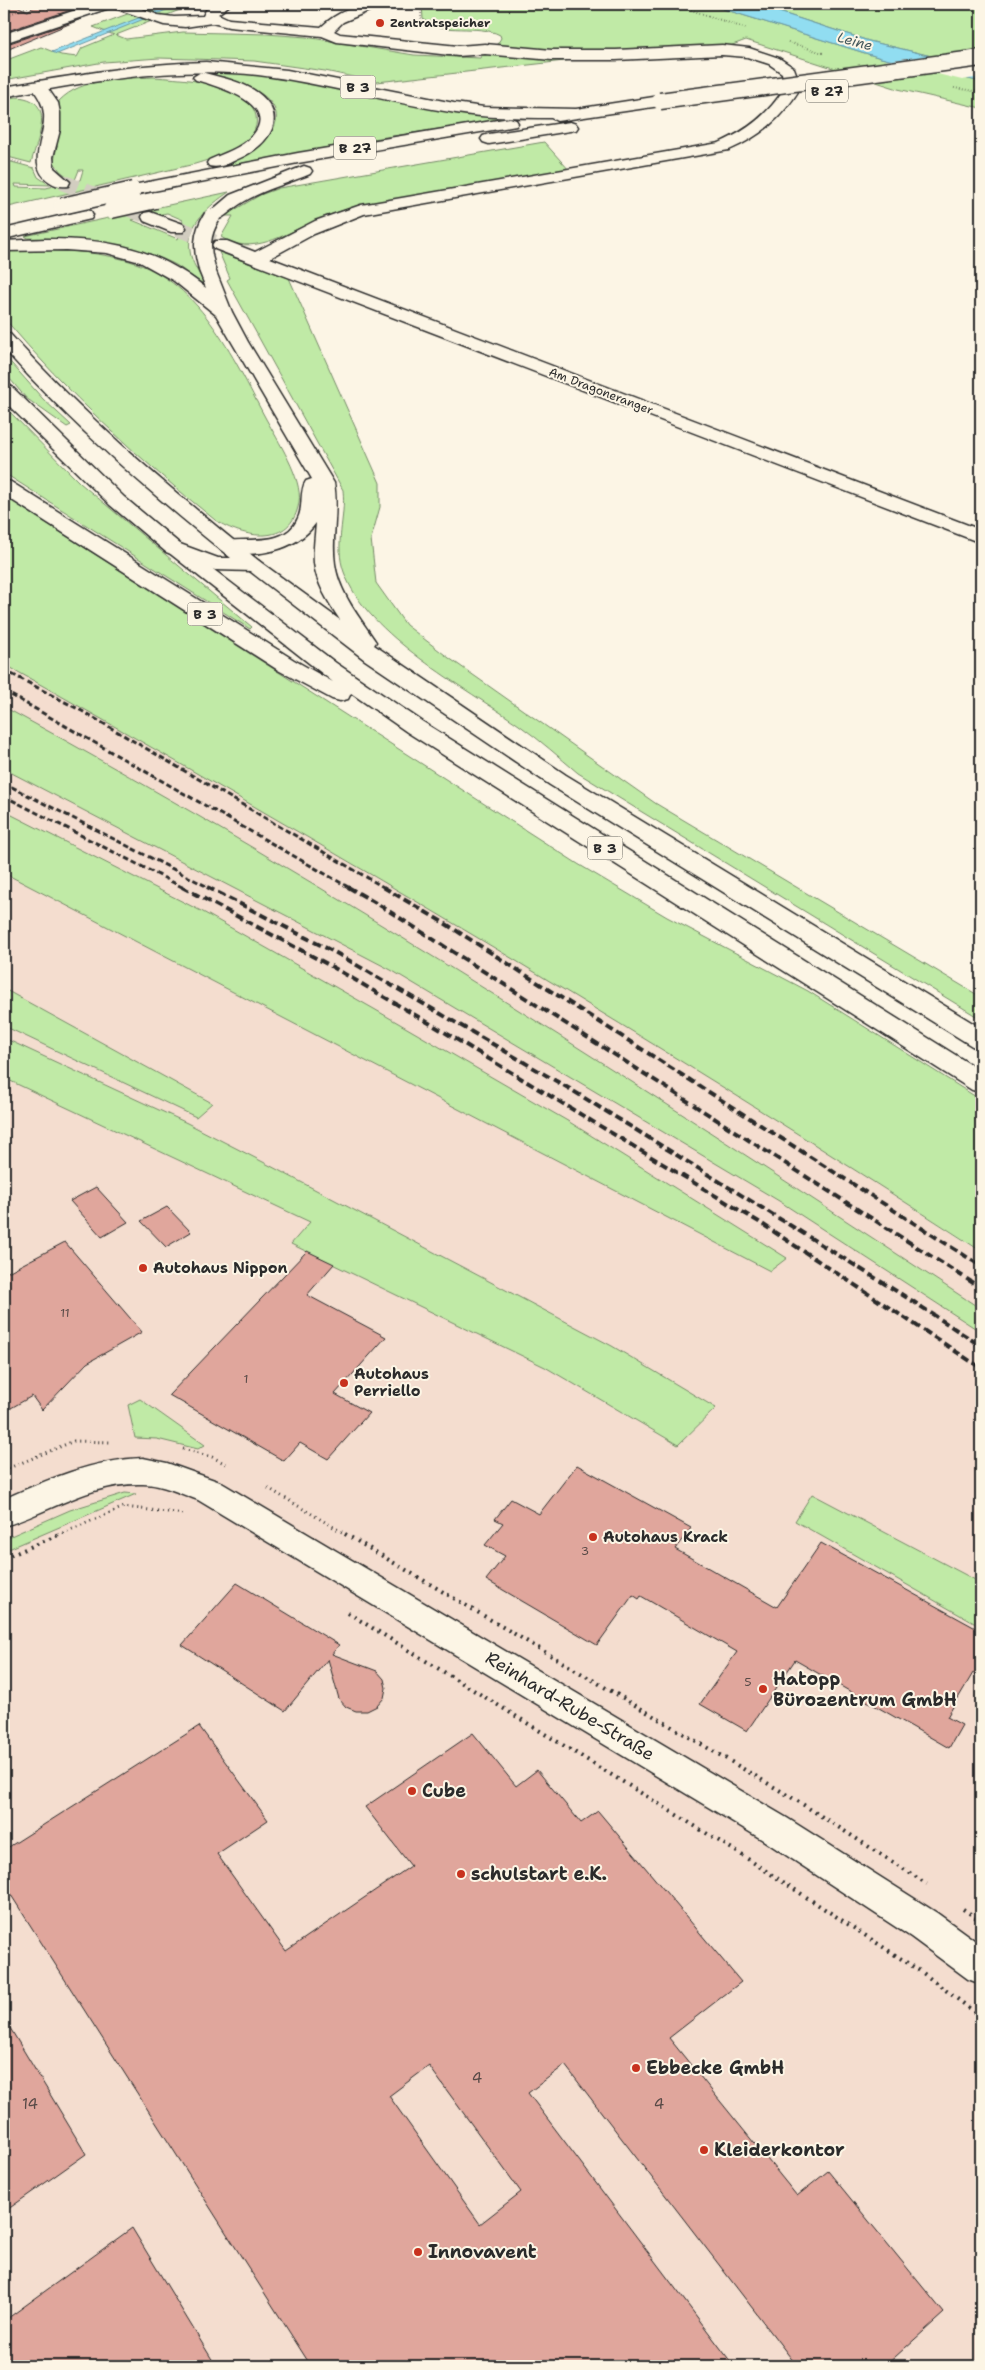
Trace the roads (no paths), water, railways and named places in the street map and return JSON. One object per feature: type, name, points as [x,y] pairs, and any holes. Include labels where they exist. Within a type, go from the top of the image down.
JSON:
[{"type":"main road","points":[[4,39],[37,27],[66,20],[107,4]]},
{"type":"main road","points":[[117,4],[156,19],[175,23],[191,23],[213,18],[229,23],[325,32],[337,38],[458,51],[485,50],[552,55],[616,55],[722,50],[749,53],[774,61],[789,71],[793,87],[771,120],[745,139],[724,147],[361,210],[328,220],[258,258]]},
{"type":"main road","points":[[213,18],[210,15],[212,11],[224,4]]},
{"type":"main road","points":[[325,32],[338,19],[373,4]]},
{"type":"main road","name":"B 27","points":[[135,190],[332,152],[575,113],[981,58]]},
{"type":"main road","name":"B 3","points":[[4,92],[140,71],[212,66],[259,70],[324,80],[456,108],[490,111],[575,113]]},
{"type":"main road","name":"B 27","points":[[304,171],[488,140],[673,112],[981,69]]},
{"type":"main road","name":"B 3","points":[[4,220],[135,190],[240,153],[261,136],[267,120],[266,111],[257,99],[235,86],[194,76],[140,71]]},
{"type":"main road","points":[[38,86],[50,104],[52,121],[51,136],[43,159],[49,174],[62,182]]},
{"type":"main road","points":[[4,234],[156,200],[304,171]]},
{"type":"main road","points":[[304,171],[236,199],[212,217],[201,240],[202,252],[223,312],[326,488],[324,562],[328,578],[373,655]]},
{"type":"main road","points":[[150,217],[178,228]]},
{"type":"main road","points":[[4,246],[77,245],[110,248],[136,255],[176,275],[223,312]]},
{"type":"main road","name":"Am Dragoneranger","points":[[221,245],[981,537]]},
{"type":"main road","name":"B 3","points":[[4,338],[25,362],[88,425],[170,499],[252,565],[373,655],[558,780],[981,1040]]},
{"type":"main road","name":"B 3","points":[[4,390],[68,455],[117,500],[173,548],[321,663],[415,727],[981,1083]]},
{"type":"main road","points":[[228,546],[249,548],[274,545],[286,541],[297,533],[306,522],[313,504],[311,464]]},
{"type":"main road","name":"B 3","points":[[4,486],[286,665],[333,691],[415,727]]},
{"type":"main road","points":[[173,548],[215,564],[252,565],[294,550],[310,537],[326,516]]},
{"type":"main road","name":"Reinhard-Rube-Straße","points":[[4,1513],[65,1487],[97,1477],[144,1471],[209,1491],[775,1828],[924,1925],[981,1967]]},
{"type":"water","points":[[174,4],[181,4],[57,54],[52,52]]},
{"type":"water","name":"Leine","points":[[707,4],[754,4],[869,41],[981,68],[981,82],[881,58]]},
{"type":"tunnel","points":[[62,182],[150,217]]},
{"type":"tunnel","points":[[177,228],[221,245]]},
{"type":"railway","points":[[4,670],[82,711],[385,888]]},
{"type":"railway","points":[[4,691],[350,888]]},
{"type":"railway","points":[[4,783],[210,888]]},
{"type":"railway","points":[[4,796],[184,888]]},
{"type":"railway","points":[[182,887],[329,965],[436,1027],[759,1222],[981,1368]]},
{"type":"railway","points":[[207,887],[336,953],[570,1089],[914,1302],[981,1346]]},
{"type":"railway","points":[[348,887],[381,906],[981,1288]]},
{"type":"railway","points":[[383,887],[446,924],[981,1266]]},
{"type":"place","name":"Zentratspeicher","points":[[380,23]]},
{"type":"place","name":"Autohaus Nippon","points":[[143,1268]]},
{"type":"place","name":"Autohaus Perriello","points":[[344,1383]]},
{"type":"place","name":"Autohaus Krack","points":[[593,1537]]},
{"type":"place","name":"Hatopp Bürozentrum GmbH","points":[[763,1689]]},
{"type":"place","name":"Cube","points":[[412,1791]]},
{"type":"place","name":"schulstart e.K.","points":[[461,1874]]},
{"type":"place","name":"Ebbecke GmbH","points":[[636,2068]]},
{"type":"place","name":"Kleiderkontor","points":[[704,2150]]},
{"type":"place","name":"Innovavent","points":[[418,2252]]}]
